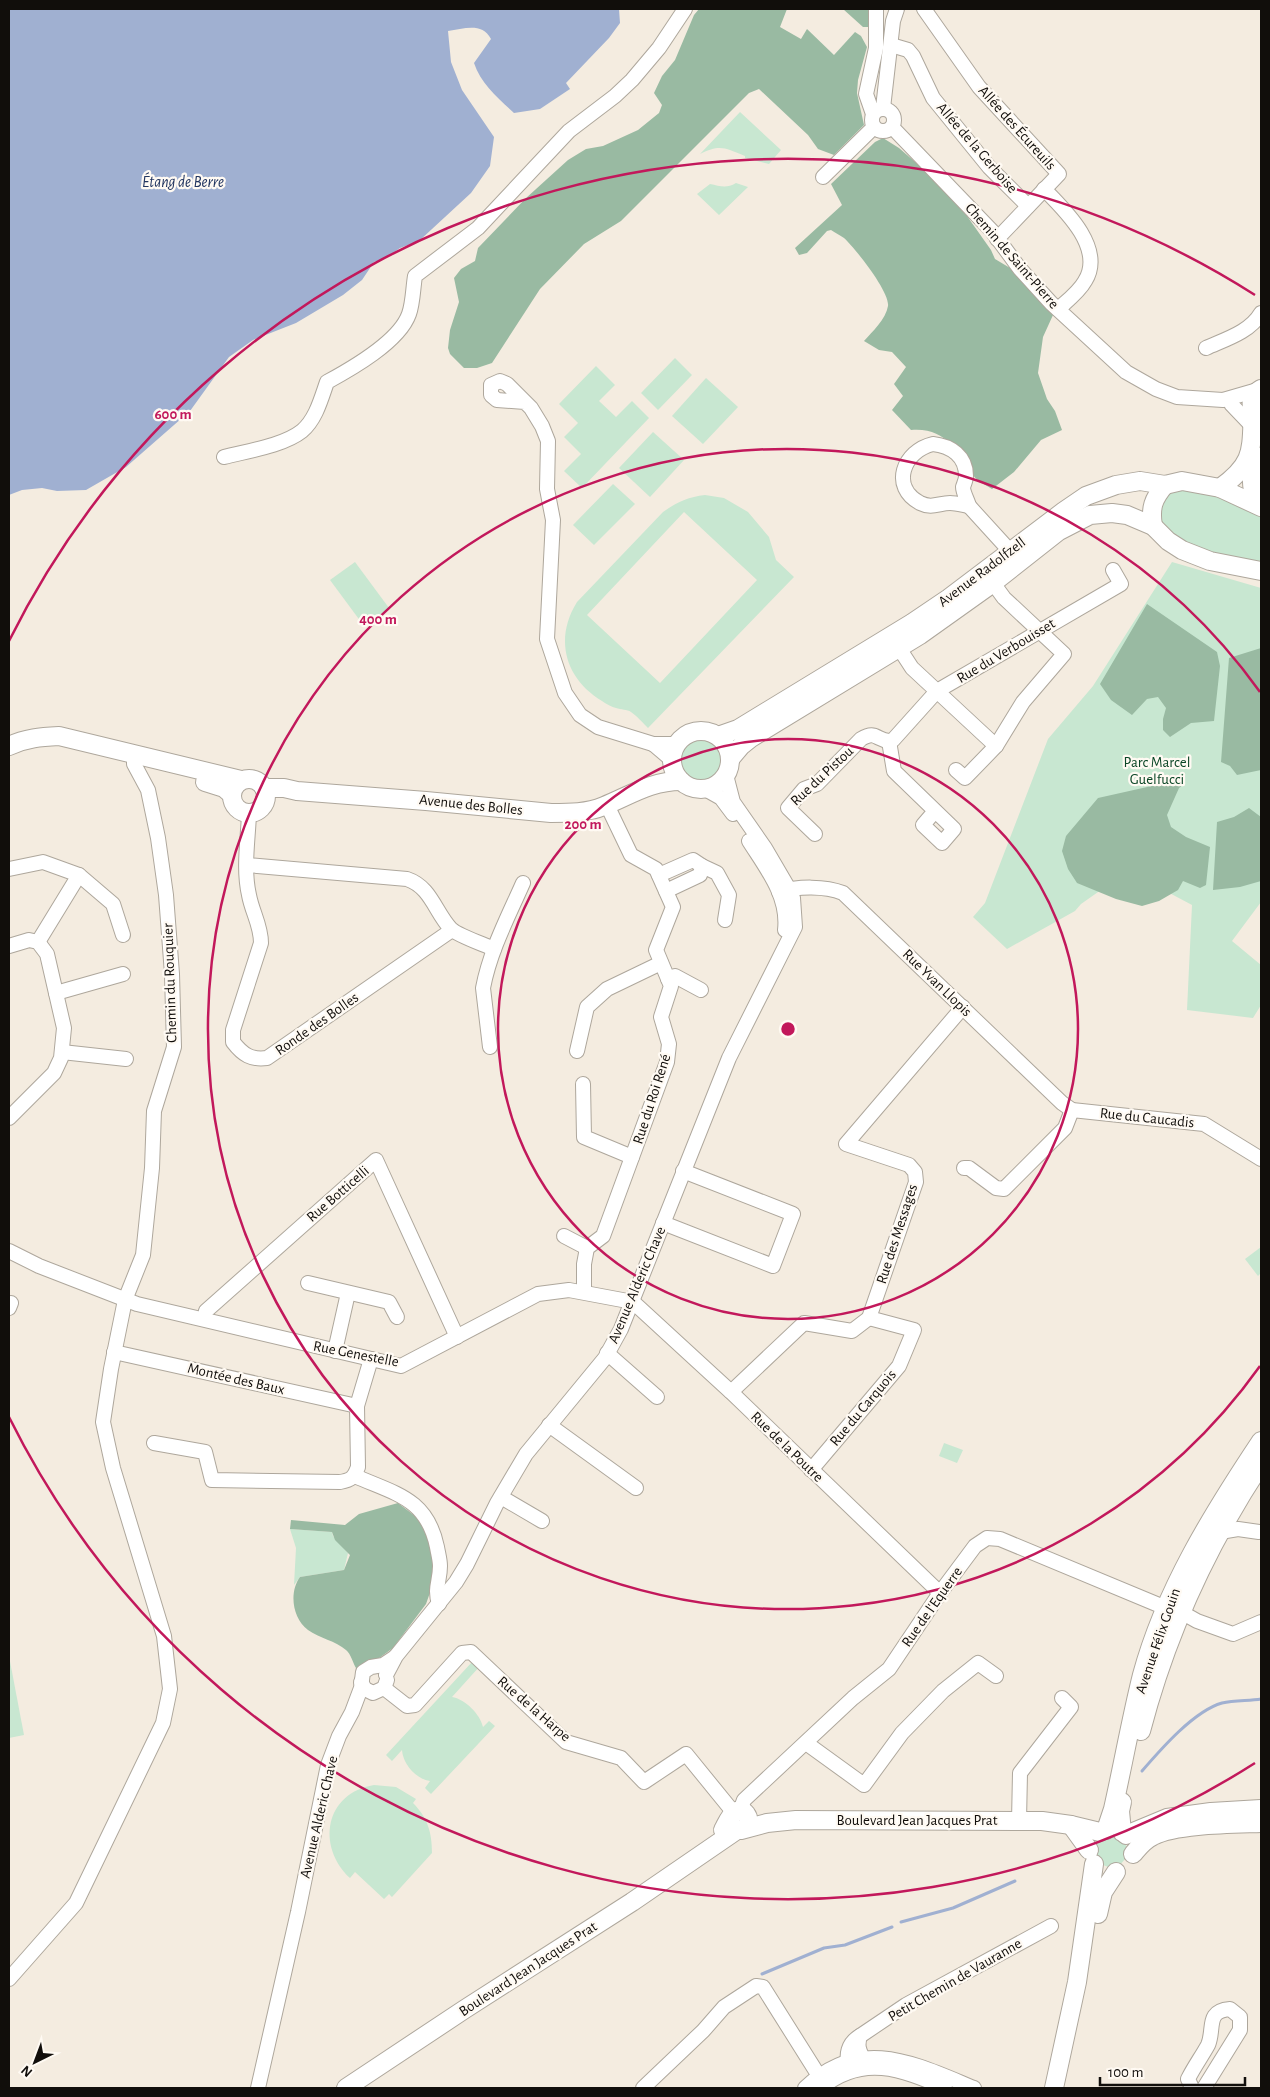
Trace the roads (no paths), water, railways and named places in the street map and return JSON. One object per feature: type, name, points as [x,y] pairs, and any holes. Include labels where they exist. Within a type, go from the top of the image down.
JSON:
[{"type":"main road","points":[[1220,488],[1237,476],[1251,449],[1254,395],[1261,389]]},
{"type":"main road","points":[[1258,506],[1251,486],[1251,474],[1261,442]]},
{"type":"main road","name":"Avenue Radolfzell","points":[[718,736],[738,729],[889,638],[949,598],[1086,496],[1116,485],[1140,481],[1165,485],[1182,481],[1220,488],[1258,506]]},
{"type":"main road","points":[[1153,526],[1151,513],[1157,495],[1165,485]]},
{"type":"main road","name":"Avenue Radolfzell","points":[[728,767],[741,746],[751,738],[927,630],[993,583],[1059,532],[1090,515],[1112,513],[1127,515],[1153,526],[1168,541],[1182,550],[1210,561],[1261,571]]},
{"type":"main road","points":[[707,731],[718,736],[728,749],[728,767],[718,784],[705,789],[689,787],[681,782],[674,772],[674,756],[689,733],[707,731]]},
{"type":"main road","points":[[9,746],[36,737],[60,736],[236,787],[251,779],[257,780],[265,794],[260,810],[249,814],[237,809],[233,803],[236,787]]},
{"type":"main road","points":[[9,751],[48,744],[134,759]]},
{"type":"main road","name":"Avenue des Bolles","points":[[640,789],[674,756]]},
{"type":"main road","name":"Avenue des Bolles","points":[[265,794],[284,788],[297,791],[551,813],[585,812],[607,805],[640,789],[668,781],[681,782]]},
{"type":"main road","name":"Avenue Félix Gouin","points":[[1114,1832],[1174,1610],[1216,1511],[1261,1441]]},
{"type":"main road","name":"Avenue Félix Gouin","points":[[1174,1610],[1261,1464]]},
{"type":"main road","points":[[1054,2088],[1077,1982],[1094,1837],[1167,1818],[1211,1812],[1261,1809]]},
{"type":"main road","name":"Boulevard Jean Jacques Prat","points":[[346,2088],[632,1902],[708,1849],[743,1820],[1042,1821],[1114,1832]]},
{"type":"main road","points":[[1071,1825],[1092,1857],[1106,1872],[1116,1872],[1126,1867],[1133,1854],[1143,1842],[1154,1835],[1172,1830],[1212,1825],[1261,1822]]},
{"type":"main road","points":[[1114,1832],[1130,1840],[1133,1854]]},
{"type":"main road","points":[[1061,2088],[1103,1892],[1116,1872]]},
{"type":"street","points":[[224,457],[278,443],[302,431],[317,410],[327,382],[359,365],[397,333],[409,314],[415,276],[478,228],[569,131],[621,91],[650,61],[685,9]]},
{"type":"street","points":[[876,9],[876,48],[866,94],[877,116],[881,132],[892,127]]},
{"type":"street","points":[[823,177],[877,116],[891,45],[893,21],[897,9]]},
{"type":"street","name":"Allée des Écureuils","points":[[924,9],[979,87],[1058,174],[997,239]]},
{"type":"street","name":"Allée de la Gerboise","points":[[891,45],[908,50],[922,70],[938,104],[989,166],[1028,206]]},
{"type":"street","name":"Chemin de Saint-Pierre","points":[[877,116],[891,111],[895,119],[892,127],[997,239],[1020,269],[1058,309],[1118,366],[1156,389],[1177,397],[1227,402],[1261,389]]},
{"type":"street","points":[[1044,189],[1067,212],[1092,256],[1086,280],[1058,309]]},
{"type":"street","points":[[1206,348],[1248,328],[1256,322],[1261,313]]},
{"type":"street","points":[[525,402],[542,426],[548,442],[547,489],[553,520],[548,639],[564,693],[580,715],[598,726],[653,744],[674,756]]},
{"type":"street","points":[[1227,402],[1254,415]]},
{"type":"street","points":[[969,506],[949,503],[940,506],[930,506],[920,503],[912,497],[906,489],[903,479],[907,460],[913,452],[922,446],[943,445],[953,450],[960,457],[965,467],[966,478],[963,488],[969,506],[1010,551]]},
{"type":"street","name":"Rue du Verbouisset","points":[[889,741],[893,740],[937,691],[1120,584],[1113,570]]},
{"type":"street","points":[[956,770],[965,778],[996,746],[1024,702],[1064,654],[1004,598],[993,583]]},
{"type":"street","points":[[899,648],[912,668],[996,746]]},
{"type":"street","name":"Rue du Pistou","points":[[815,834],[788,808],[804,789],[817,784],[861,739],[868,735],[876,735],[889,741]]},
{"type":"street","points":[[889,741],[894,771],[935,812]]},
{"type":"street","name":"Chemin du Rouquier","points":[[9,1979],[76,1903],[163,1723],[170,1689],[164,1636],[113,1468],[103,1422],[114,1352],[125,1300],[143,1255],[152,1168],[154,1112],[174,1047],[172,974],[166,895],[158,838],[148,790],[134,759]]},
{"type":"street","name":"Avenue Alderic Chave","points":[[728,767],[733,802],[765,848],[784,891]]},
{"type":"street","name":"Avenue Alderic Chave","points":[[352,1712],[380,1681],[396,1656],[439,1604],[467,1564],[501,1497],[526,1454],[549,1424],[581,1389],[607,1353],[622,1327],[729,1058],[795,927],[793,898],[784,891],[728,805],[721,798],[705,789]]},
{"type":"street","name":"Rue du Roi René","points":[[587,1248],[603,1236],[667,1062],[669,1044],[661,1017],[671,986],[656,950],[673,907],[656,869],[631,855],[607,805]]},
{"type":"street","name":"Ronde des Bolles","points":[[249,814],[246,865],[249,895],[261,930],[261,943],[233,1030],[233,1042],[247,1056],[256,1060],[268,1058],[452,930]]},
{"type":"street","points":[[659,875],[693,860],[717,873],[729,895],[725,920]]},
{"type":"street","points":[[9,869],[43,862],[79,875],[114,904],[123,935]]},
{"type":"street","points":[[246,865],[408,879],[424,888],[452,930],[494,949]]},
{"type":"street","points":[[666,892],[700,875],[702,866]]},
{"type":"street","points":[[38,942],[79,875]]},
{"type":"street","points":[[490,1047],[483,988],[494,949],[523,883]]},
{"type":"street","name":"Rue Yvan Llopis","points":[[784,891],[831,888],[843,893],[1062,1103],[1078,1110]]},
{"type":"street","points":[[9,946],[29,940],[38,942],[46,954],[64,1028],[61,1058],[54,1073],[9,1118]]},
{"type":"street","points":[[576,1051],[587,1007],[607,989],[661,963]]},
{"type":"street","points":[[56,993],[123,974]]},
{"type":"street","points":[[668,979],[675,976],[702,990]]},
{"type":"street","name":"Rue des Messages","points":[[869,1318],[916,1182],[915,1172],[909,1165],[846,1144],[963,1008]]},
{"type":"street","points":[[62,1052],[126,1059]]},
{"type":"street","points":[[583,1084],[584,1137],[632,1157]]},
{"type":"street","points":[[964,1168],[969,1168],[996,1188],[1004,1189],[1064,1128],[1078,1110]]},
{"type":"street","name":"Rue du Caucadis","points":[[1078,1110],[1204,1124],[1261,1159]]},
{"type":"street","name":"Rue Botticelli","points":[[204,1319],[206,1311],[376,1160],[457,1337]]},
{"type":"street","points":[[663,1223],[773,1266],[793,1214],[683,1171]]},
{"type":"street","points":[[564,1236],[587,1248],[584,1264],[584,1292]]},
{"type":"street","name":"Rue Genestelle","points":[[9,1251],[39,1266],[125,1300],[401,1366],[538,1294],[568,1290],[633,1302]]},
{"type":"street","points":[[308,1284],[389,1302],[397,1317]]},
{"type":"street","points":[[335,1351],[348,1293]]},
{"type":"street","name":"Rue de la Poutre","points":[[633,1302],[731,1392],[940,1593]]},
{"type":"street","points":[[731,1392],[804,1323],[852,1331],[869,1318]]},
{"type":"street","name":"Rue du Carquois","points":[[811,1470],[898,1366],[914,1330],[869,1318]]},
{"type":"street","name":"Montée des Baux","points":[[114,1352],[357,1406]]},
{"type":"street","points":[[607,1353],[657,1396]]},
{"type":"street","points":[[154,1443],[205,1452],[212,1480],[340,1482],[349,1480],[355,1476],[358,1467],[357,1406],[371,1359]]},
{"type":"street","points":[[549,1424],[636,1488]]},
{"type":"street","points":[[355,1476],[401,1496],[420,1510],[431,1524],[440,1566],[436,1593],[439,1604]]},
{"type":"street","points":[[501,1497],[542,1521]]},
{"type":"street","points":[[1220,1532],[1238,1529],[1261,1530]]},
{"type":"street","name":"Rue de l'Equerre","points":[[743,1820],[744,1800],[853,1698],[889,1669],[940,1593],[985,1536],[1000,1539],[1197,1621],[1233,1634],[1261,1622]]},
{"type":"street","name":"Rue de la Harpe","points":[[380,1681],[406,1706],[415,1705],[462,1653],[471,1652],[566,1742],[621,1758],[644,1782],[686,1754],[743,1820]]},
{"type":"street","points":[[806,1742],[864,1785],[902,1732],[943,1691],[978,1663],[996,1676]]},
{"type":"street","points":[[367,1669],[380,1681],[365,1689],[361,1682],[363,1672],[367,1669]]},
{"type":"street","name":"Avenue Alderic Chave","points":[[258,2088],[328,1765],[339,1736],[352,1712],[361,1682]]},
{"type":"street","points":[[1019,1821],[1020,1773],[1071,1706],[1062,1698]]},
{"type":"street","name":"Petit Chemin de Vauranne","points":[[850,2067],[850,2044],[860,2036],[906,2005],[1051,1926]]},
{"type":"street","points":[[643,2088],[704,2032],[724,2007],[756,1986],[763,1987],[820,2082]]},
{"type":"street","points":[[1192,2088],[1188,2079],[1209,2042],[1214,2016],[1222,2010],[1230,2009],[1240,2017],[1240,2030],[1204,2088]]},
{"type":"street","points":[[1209,2035],[1224,2057]]},
{"type":"street","points":[[860,2036],[857,2045],[858,2052],[866,2063],[900,2070],[945,2088]]},
{"type":"street","points":[[805,2088],[850,2067],[882,2058],[907,2062],[974,2088]]},
{"type":"water","name":"Étang de Berre","points":[[9,9],[619,9],[620,23],[609,38],[566,83],[570,89],[540,109],[514,113],[481,78],[474,63],[491,39],[487,34],[478,28],[448,31],[451,62],[462,90],[494,137],[490,166],[471,193],[419,241],[400,248],[386,258],[374,262],[362,280],[343,295],[296,323],[253,340],[229,357],[190,411],[126,467],[86,490],[57,491],[42,488],[22,490],[9,495]]},
{"type":"waterway","points":[[1142,1771],[1189,1722],[1211,1707],[1232,1701],[1261,1699]]},
{"type":"waterway","points":[[901,1922],[953,1908],[1015,1881]]},
{"type":"waterway","points":[[762,1974],[824,1948],[845,1945],[892,1927]]},
{"type":"park label","name":"Parc Marcel Guelfucci","points":[[1157,770]]}]
